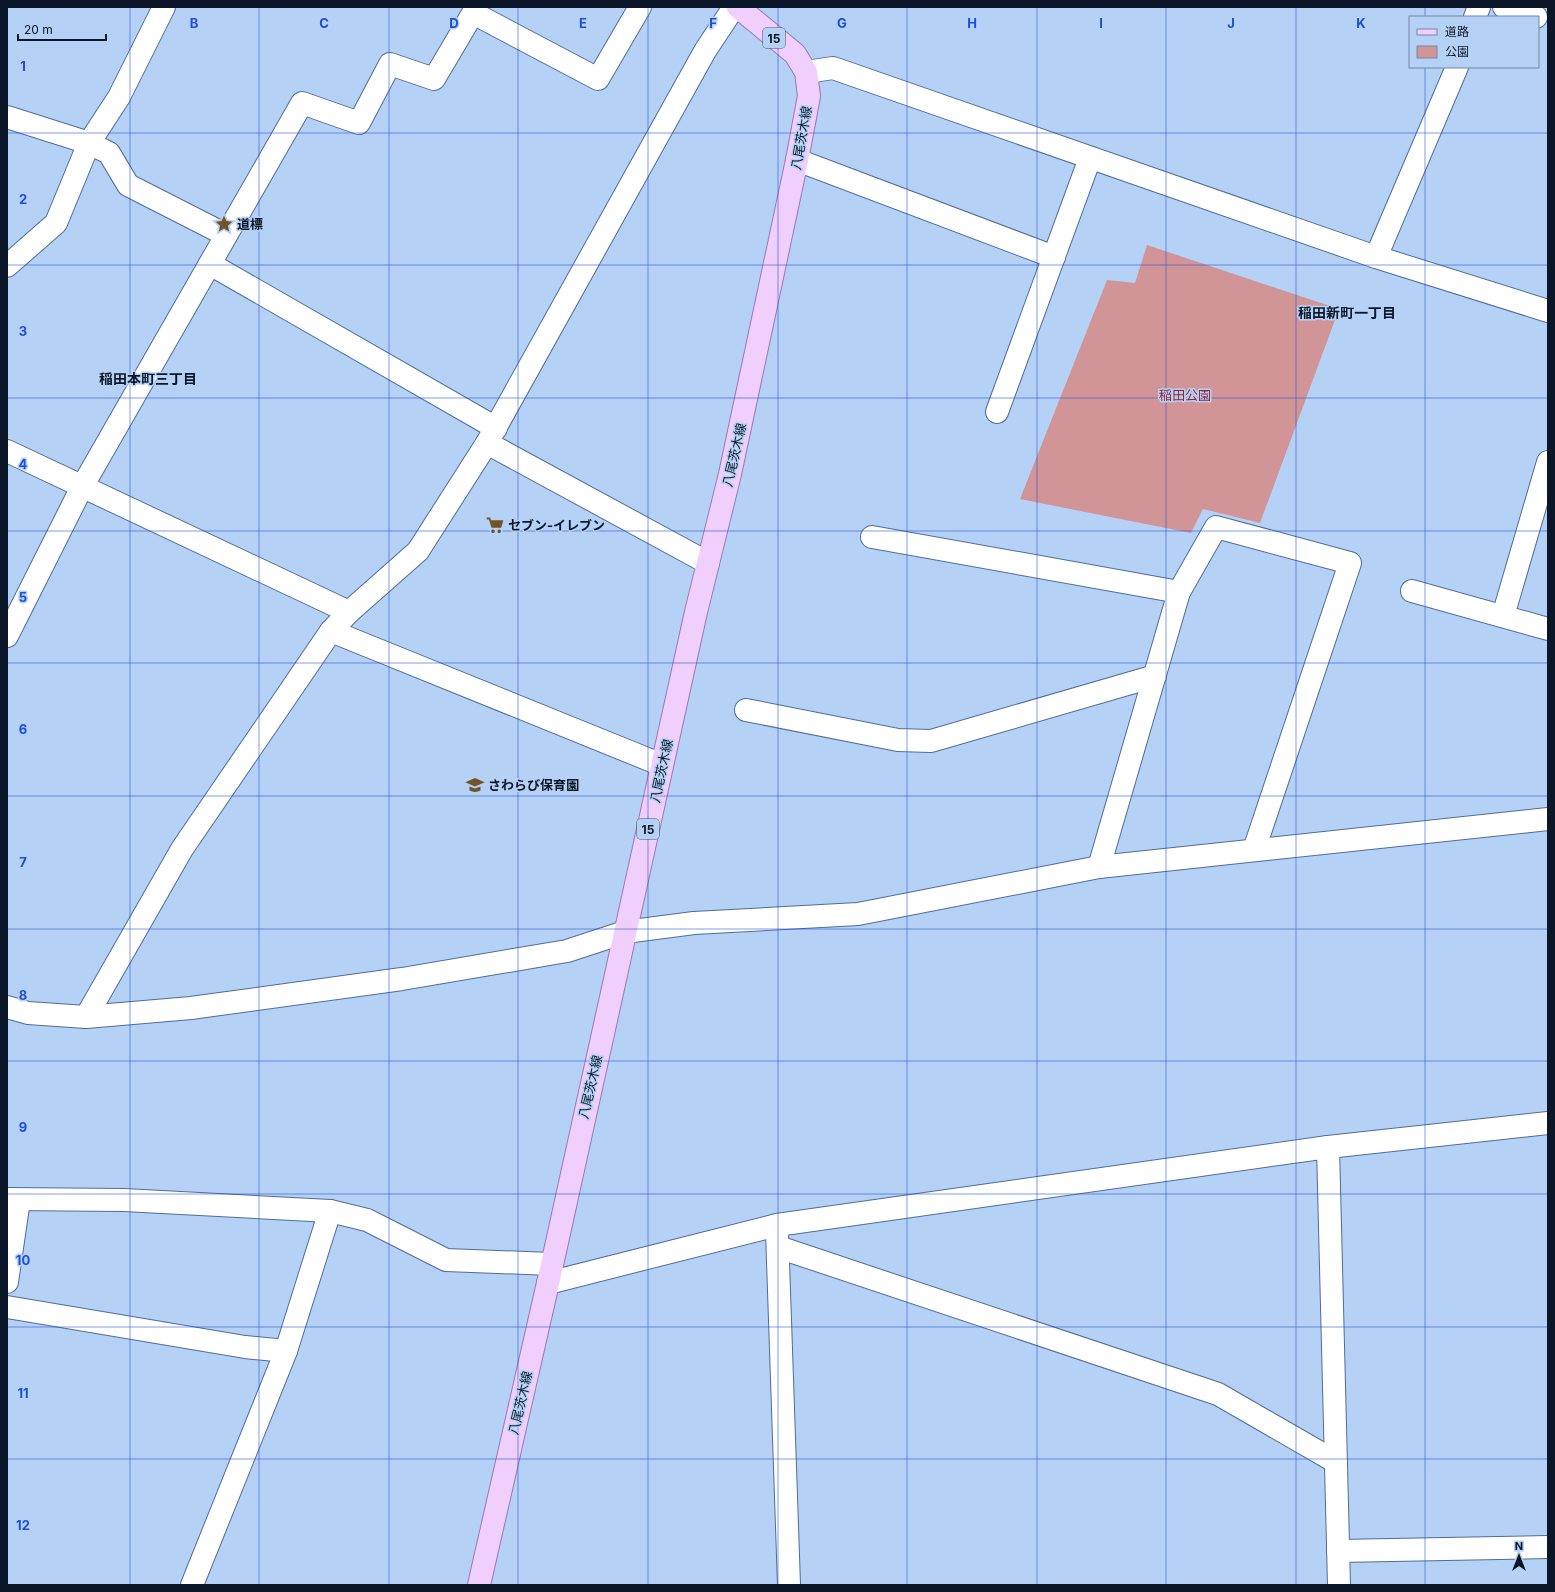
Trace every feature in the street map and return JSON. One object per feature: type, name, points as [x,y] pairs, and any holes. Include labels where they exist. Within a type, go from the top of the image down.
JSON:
[{"type":"main road","name":"八尾茨木線","points":[[479,1585],[662,765],[730,474],[797,160],[809,96],[806,72],[795,54],[738,7]]},
{"type":"street","points":[[7,266],[56,223],[90,143],[119,97],[164,7]]},
{"type":"street","points":[[7,636],[82,487],[302,103],[359,123],[390,64],[434,79],[473,13],[598,79],[640,7]]},
{"type":"street","points":[[86,1017],[182,849],[331,631],[349,612],[418,552],[492,435],[705,51],[734,7]]},
{"type":"street","points":[[1504,7],[1534,16]]},
{"type":"street","points":[[806,72],[832,68],[1376,257],[1548,311]]},
{"type":"street","points":[[1376,257],[1457,68]]},
{"type":"street","points":[[7,117],[90,143],[109,153],[128,185],[226,235]]},
{"type":"street","points":[[997,412],[1090,158]]},
{"type":"street","points":[[797,160],[1054,258]]},
{"type":"street","points":[[210,264],[492,435],[708,563]]},
{"type":"street","points":[[7,451],[349,612]]},
{"type":"street","points":[[1503,616],[1548,462]]},
{"type":"street","points":[[1099,866],[1179,592],[1216,527],[1350,563],[1254,850]]},
{"type":"street","points":[[872,537],[1179,592]]},
{"type":"street","points":[[1412,591],[1548,629]]},
{"type":"street","points":[[331,631],[662,765]]},
{"type":"street","points":[[746,710],[898,740],[931,741],[1155,676]]},
{"type":"street","points":[[7,1007],[28,1013],[86,1017],[191,1008],[402,979],[568,951],[625,932],[694,923],[858,914],[1099,866],[1548,819]]},
{"type":"street","points":[[7,1282],[13,1199],[124,1200],[330,1211],[367,1220],[446,1260],[549,1274],[777,1225],[1328,1147],[1548,1123]]},
{"type":"street","points":[[1328,1147],[1339,1585]]},
{"type":"street","points":[[192,1585],[286,1351],[330,1211]]},
{"type":"street","points":[[777,1225],[789,1585]]},
{"type":"street","points":[[778,1247],[1218,1394],[1336,1462]]},
{"type":"street","points":[[7,1307],[245,1347],[286,1351]]},
{"type":"street","points":[[1338,1551],[1548,1547]]},
{"type":"green space","name":"稲田公園","points":[[1147,245],[1339,309],[1260,523],[1203,509],[1191,533],[1020,499],[1107,280],[1135,283]]},
{"type":"place","name":"道標","points":[[224,224]]},
{"type":"place","name":"セブン-イレブン","points":[[495,525]]},
{"type":"place","name":"さわらび保育園","points":[[475,785]]},
{"type":"district","name":"稲田新町一丁目","points":[[1347,312]]},
{"type":"district","name":"稲田本町三丁目","points":[[148,378]]}]
